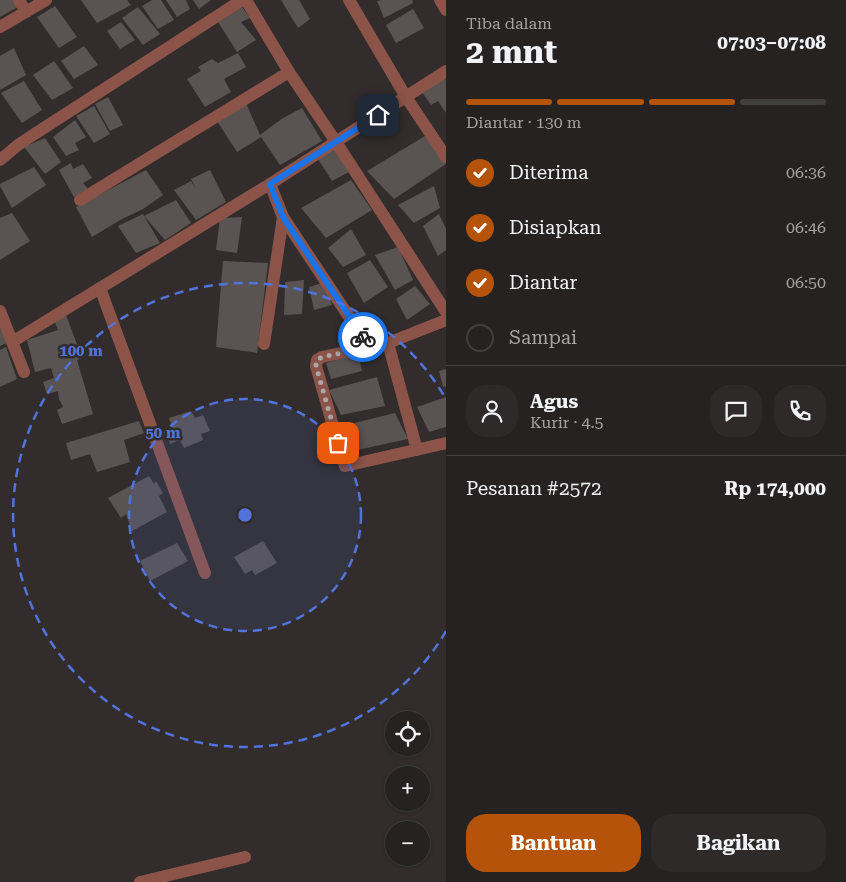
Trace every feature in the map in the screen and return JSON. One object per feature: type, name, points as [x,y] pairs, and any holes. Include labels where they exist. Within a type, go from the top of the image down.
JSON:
[{"type":"street","points":[[19,0],[26,12]]},
{"type":"street","points":[[0,27],[46,0]]},
{"type":"street","points":[[0,160],[33,135],[242,0]]},
{"type":"street","points":[[246,0],[289,72],[446,312]]},
{"type":"street","points":[[350,0],[406,98],[446,157]]},
{"type":"street","points":[[440,0],[446,10]]},
{"type":"street","points":[[80,200],[289,72]]},
{"type":"street","points":[[12,342],[270,184],[446,72]]},
{"type":"street","points":[[270,184],[283,217],[370,347]]},
{"type":"street","points":[[264,344],[283,217]]},
{"type":"street","points":[[100,288],[205,573]]},
{"type":"street","points":[[0,311],[24,372]]},
{"type":"street","points":[[446,320],[388,343],[322,357],[316,362],[344,465],[446,443]]},
{"type":"street","points":[[388,343],[417,450]]},
{"type":"street","points":[[140,882],[245,857]]},
{"type":"building","points":[[0,0],[14,0],[18,7],[0,17]]},
{"type":"building","points":[[81,0],[127,0],[131,5],[97,23]]},
{"type":"building","points":[[152,0],[161,0],[174,20],[158,29],[142,6]]},
{"type":"building","points":[[166,0],[186,0],[190,9],[177,17]]},
{"type":"building","points":[[193,0],[211,0],[199,9]]},
{"type":"building","points":[[281,0],[299,0],[310,19],[298,28]]},
{"type":"building","points":[[412,0],[413,3],[384,18],[377,1]]},
{"type":"building","points":[[55,6],[77,37],[59,48],[37,17]]},
{"type":"building","points":[[138,7],[160,34],[143,45],[122,18]]},
{"type":"building","points":[[242,7],[250,18],[241,22],[256,40],[237,52],[218,22]]},
{"type":"building","points":[[413,9],[424,28],[396,43],[386,25]]},
{"type":"building","points":[[121,22],[135,40],[120,49],[107,31]]},
{"type":"building","points":[[84,46],[98,65],[74,79],[61,61]]},
{"type":"building","points":[[14,48],[26,75],[0,90],[0,56]]},
{"type":"building","points":[[238,53],[246,67],[224,79],[231,92],[205,107],[187,79],[201,71],[198,67],[212,59],[218,63]]},
{"type":"building","points":[[54,61],[73,88],[52,100],[33,75]]},
{"type":"building","points":[[445,78],[446,113],[438,101],[431,105],[422,92]]},
{"type":"building","points":[[24,81],[42,110],[22,123],[1,93]]},
{"type":"building","points":[[108,97],[123,125],[110,131],[95,104]]},
{"type":"building","points":[[246,103],[260,135],[283,118],[302,108],[322,141],[280,165],[261,137],[237,152],[217,121]]},
{"type":"building","points":[[94,106],[110,134],[94,143],[76,116]]},
{"type":"building","points":[[75,120],[86,137],[75,143],[79,150],[66,156],[53,137]]},
{"type":"building","points":[[425,136],[446,164],[394,199],[367,171]]},
{"type":"building","points":[[45,138],[61,162],[45,174],[24,147]]},
{"type":"building","points":[[334,148],[349,172],[332,181],[318,159]]},
{"type":"building","points":[[71,163],[73,169],[83,164],[92,178],[83,183],[88,189],[74,197],[59,170]]},
{"type":"building","points":[[34,167],[46,185],[12,208],[0,184]]},
{"type":"building","points":[[146,170],[163,195],[143,209],[92,237],[76,207]]},
{"type":"building","points":[[210,170],[226,202],[196,220],[174,190],[191,181],[196,189],[191,179]]},
{"type":"building","points":[[351,180],[372,210],[326,238],[301,208]]},
{"type":"building","points":[[434,186],[440,208],[414,223],[398,205]]},
{"type":"building","points":[[176,200],[191,223],[165,240],[144,216]]},
{"type":"building","points":[[12,213],[30,241],[0,260],[0,218]]},
{"type":"building","points":[[143,214],[160,243],[136,253],[118,226]]},
{"type":"building","points":[[439,214],[446,229],[446,250],[438,256],[423,226]]},
{"type":"building","points":[[242,217],[237,253],[216,250],[220,218]]},
{"type":"building","points":[[351,229],[366,255],[343,267],[328,248]]},
{"type":"building","points":[[398,247],[413,280],[395,290],[375,255]]},
{"type":"building","points":[[370,260],[388,287],[364,303],[347,273]]},
{"type":"building","points":[[223,261],[268,263],[257,353],[216,347]]},
{"type":"building","points":[[304,280],[302,314],[284,315],[285,282]]},
{"type":"building","points":[[326,282],[332,305],[314,310],[309,287]]},
{"type":"building","points":[[415,286],[430,304],[407,320],[396,299]]},
{"type":"building","points":[[66,315],[82,358],[77,360],[93,414],[62,424],[57,410],[63,407],[58,391],[47,394],[43,382],[54,378],[51,368],[35,372],[27,340],[58,330],[54,320]]},
{"type":"building","points":[[0,326],[7,343],[0,346]]},
{"type":"building","points":[[6,347],[17,379],[0,387],[0,350]]},
{"type":"building","points":[[358,354],[362,371],[331,379],[326,363]]},
{"type":"building","points":[[446,369],[446,386],[443,387],[439,371]]},
{"type":"building","points":[[377,377],[385,406],[341,415],[329,390]]},
{"type":"building","points":[[446,397],[446,427],[429,432],[417,407]]},
{"type":"building","points":[[191,411],[195,418],[203,415],[210,431],[201,434],[203,440],[184,448],[180,440],[170,444],[166,433],[173,430],[169,418]]},
{"type":"building","points":[[395,413],[408,439],[348,452],[342,426]]},
{"type":"building","points":[[139,421],[144,433],[124,440],[130,462],[97,472],[90,454],[71,460],[66,443]]},
{"type":"building","points":[[149,476],[154,484],[156,481],[163,493],[159,496],[167,512],[132,531],[126,514],[121,518],[108,498]]},
{"type":"building","points":[[263,541],[277,563],[255,575],[252,570],[245,574],[234,557]]},
{"type":"building","points":[[177,543],[188,561],[150,581],[140,561]]},
{"type":"way so far","points":[[338,443],[316,362],[322,357],[370,347],[363,337]]},
{"type":"route","points":[[363,337],[283,217],[270,184],[378,115]]}]
